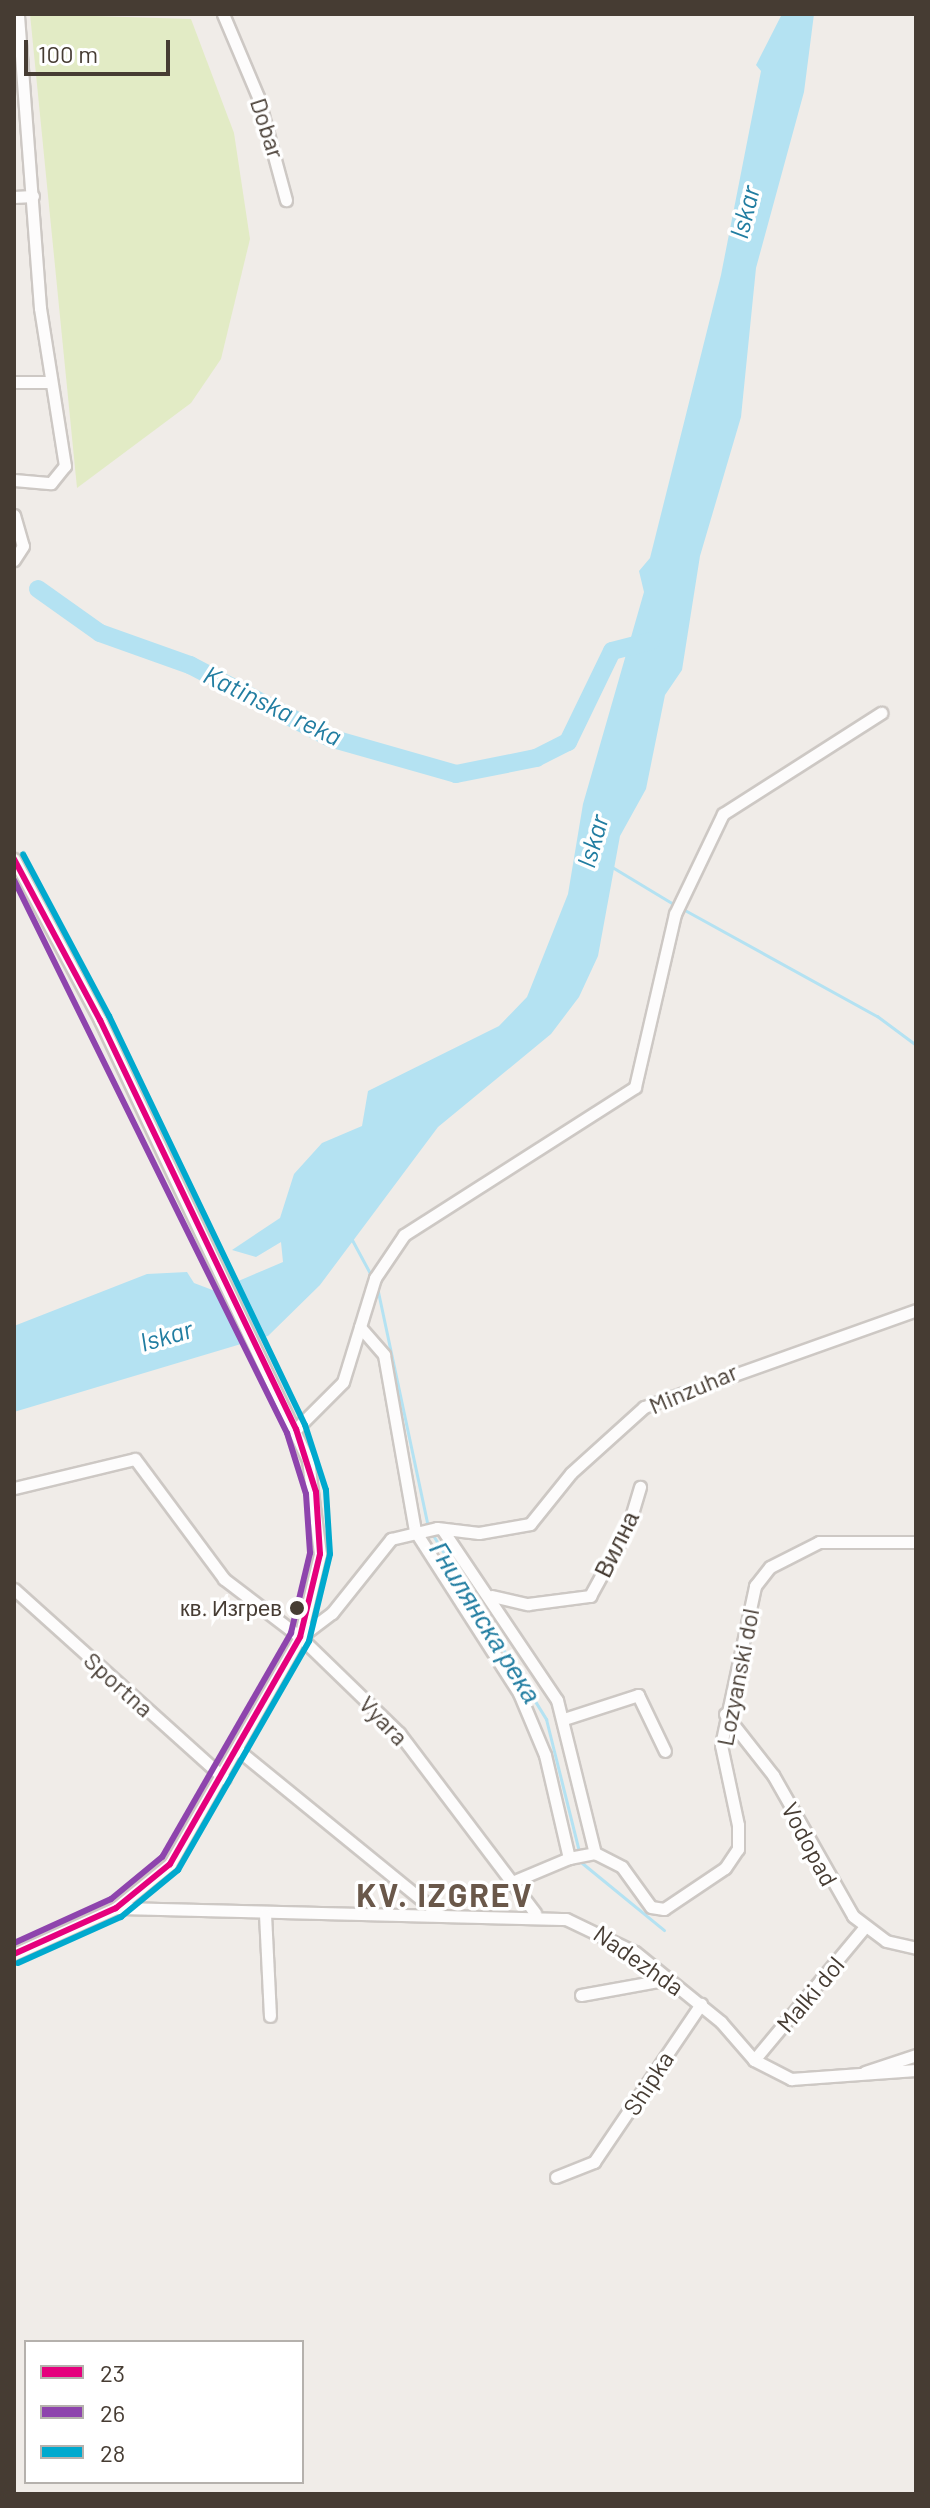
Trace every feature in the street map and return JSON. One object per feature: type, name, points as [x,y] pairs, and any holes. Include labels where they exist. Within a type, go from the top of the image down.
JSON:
[{"type":"street","points":[[14,480],[59,481],[65,466],[51,382],[18,14]]},
{"type":"street","name":"Dobar","points":[[223,14],[258,97],[286,200]]},
{"type":"street","points":[[14,197],[33,196]]},
{"type":"street","points":[[14,382],[51,382]]},
{"type":"street","points":[[14,515],[23,546],[14,560]]},
{"type":"street","points":[[296,1429],[343,1382],[375,1278],[414,1226],[635,1087],[675,914],[709,832],[736,802],[881,713]]},
{"type":"street","points":[[14,859],[181,1187],[296,1429],[320,1523],[318,1577],[300,1637],[224,1778],[170,1864],[116,1908],[14,1954]]},
{"type":"street","name":"Minzuhar","points":[[418,1530],[479,1533],[530,1524],[571,1473],[644,1407],[916,1310]]},
{"type":"street","points":[[360,1327],[384,1355],[418,1530],[519,1693],[545,1755],[571,1857]]},
{"type":"street","name":"Vyara","points":[[14,1488],[135,1459],[203,1556],[300,1637],[399,1733],[535,1913]]},
{"type":"street","name":"Вилна","points":[[492,1596],[528,1604],[590,1596],[628,1527],[640,1487]]},
{"type":"street","points":[[439,1529],[492,1596],[564,1719],[591,1853],[571,1857],[512,1882]]},
{"type":"street","points":[[300,1637],[332,1613],[391,1539],[418,1530]]},
{"type":"street","name":"Lozyanski dol","points":[[591,1853],[622,1867],[651,1907],[664,1909],[725,1868],[738,1849],[738,1825],[722,1770],[725,1714],[741,1671],[749,1607],[770,1567],[819,1542],[916,1542]]},
{"type":"street","name":"Sportna","points":[[14,1589],[224,1778]]},
{"type":"street","points":[[564,1719],[638,1695],[665,1751]]},
{"type":"street","name":"Vodopad","points":[[725,1714],[773,1775],[838,1896],[865,1927],[916,1948]]},
{"type":"street","points":[[238,1750],[438,1913]]},
{"type":"street","name":"Nadezhda","points":[[116,1908],[265,1914],[535,1913],[593,1926],[701,2004],[754,2060],[791,2079],[853,2077]]},
{"type":"street","points":[[265,1914],[270,2016]]},
{"type":"street","name":"Malki dol","points":[[754,2060],[865,1927]]},
{"type":"street","points":[[581,1995],[669,1979]]},
{"type":"street","name":"Shipka","points":[[556,2177],[594,2162],[701,2004]]},
{"type":"street","points":[[853,2077],[916,2055]]},
{"type":"street","points":[[853,2077],[916,2070]]},
{"type":"green space","points":[[30,14],[191,19],[234,133],[250,239],[221,359],[191,403],[77,488]]},
{"type":"water","name":"Iskar","points":[[782,14],[814,14],[804,92],[756,268],[741,417],[700,556],[682,670],[665,695],[646,789],[620,836],[598,956],[579,997],[551,1034],[438,1127],[320,1285],[268,1336],[14,1412],[14,1326],[147,1274],[187,1272],[194,1283],[215,1291],[283,1262],[281,1242],[256,1257],[232,1250],[280,1218],[294,1174],[322,1143],[362,1126],[368,1091],[499,1026],[527,997],[568,894],[583,804],[644,592],[639,571],[650,558],[721,275],[761,71],[756,65]]},
{"type":"waterway","name":"Katinska reka","points":[[38,589],[100,633],[190,665],[330,738],[456,774],[536,758],[568,742],[612,651],[651,641]]},
{"type":"waterway","name":"Iskar","points":[[612,867],[675,905]]},
{"type":"waterway","points":[[681,908],[877,1016],[916,1045]]},
{"type":"waterway","name":"Гнилянска река","points":[[351,1238],[372,1277]]},
{"type":"waterway","name":"Гнилянска река","points":[[377,1287],[428,1526]]},
{"type":"waterway","name":"Гнилянска река","points":[[431,1532],[546,1719],[582,1863],[664,1930]]},
{"type":"transit line","name":"28","points":[[18,1963],[121,1917],[178,1870],[309,1641],[330,1554],[326,1490],[305,1425],[109,1016],[23,854]]},
{"type":"transit line","name":"23","points":[[14,859],[100,1020],[296,1429],[316,1492],[320,1554],[300,1637],[170,1864],[116,1908],[14,1954]]},
{"type":"transit line","name":"26","points":[[14,880],[287,1433],[306,1494],[310,1553],[291,1633],[162,1857],[111,1899],[14,1943]]},
{"type":"place","name":"кв. Изгрев","points":[[297,1608]]},
{"type":"district","name":"KV. IZGREV","points":[[445,1894]]}]
